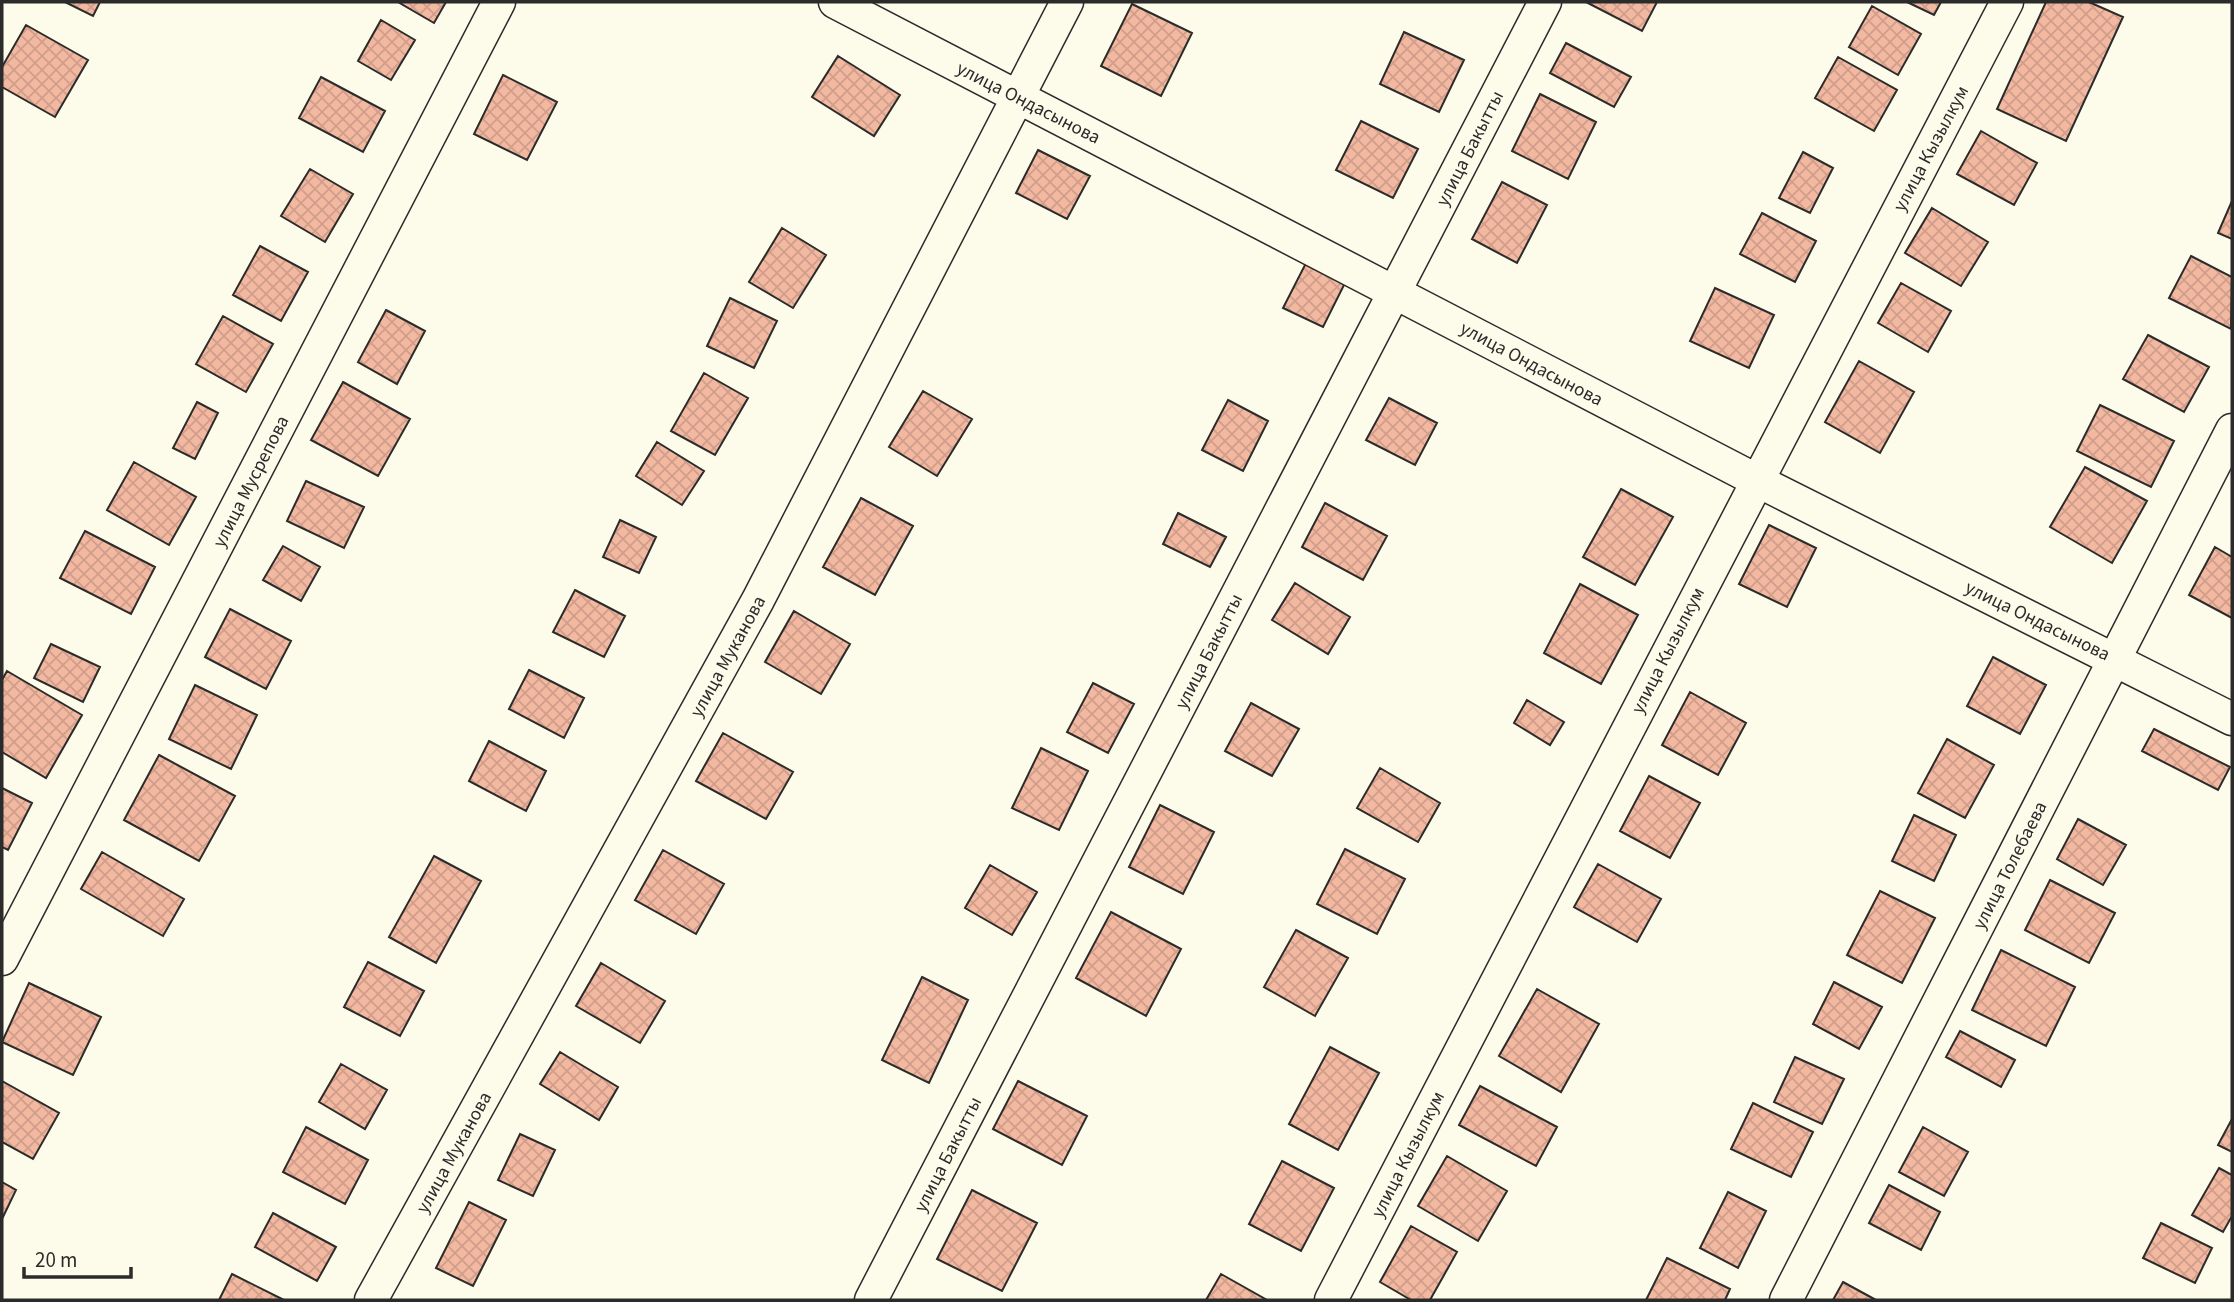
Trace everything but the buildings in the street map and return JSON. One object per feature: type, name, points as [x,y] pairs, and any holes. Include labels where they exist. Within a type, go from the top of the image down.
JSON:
[{"type":"street","name":"улица Мусрепова","points":[[2,960],[499,2]]},
{"type":"street","name":"улица Ондасынова","points":[[835,2],[1756,480],[2232,719]]},
{"type":"street","name":"улица Муканова","points":[[371,1300],[758,600],[1067,2]]},
{"type":"street","name":"улица Бакытты","points":[[871,1300],[1545,2]]},
{"type":"street","name":"улица Кызылкум","points":[[1331,1300],[2007,2]]},
{"type":"street","name":"улица Толебаева","points":[[1786,1300],[2232,430]]}]
